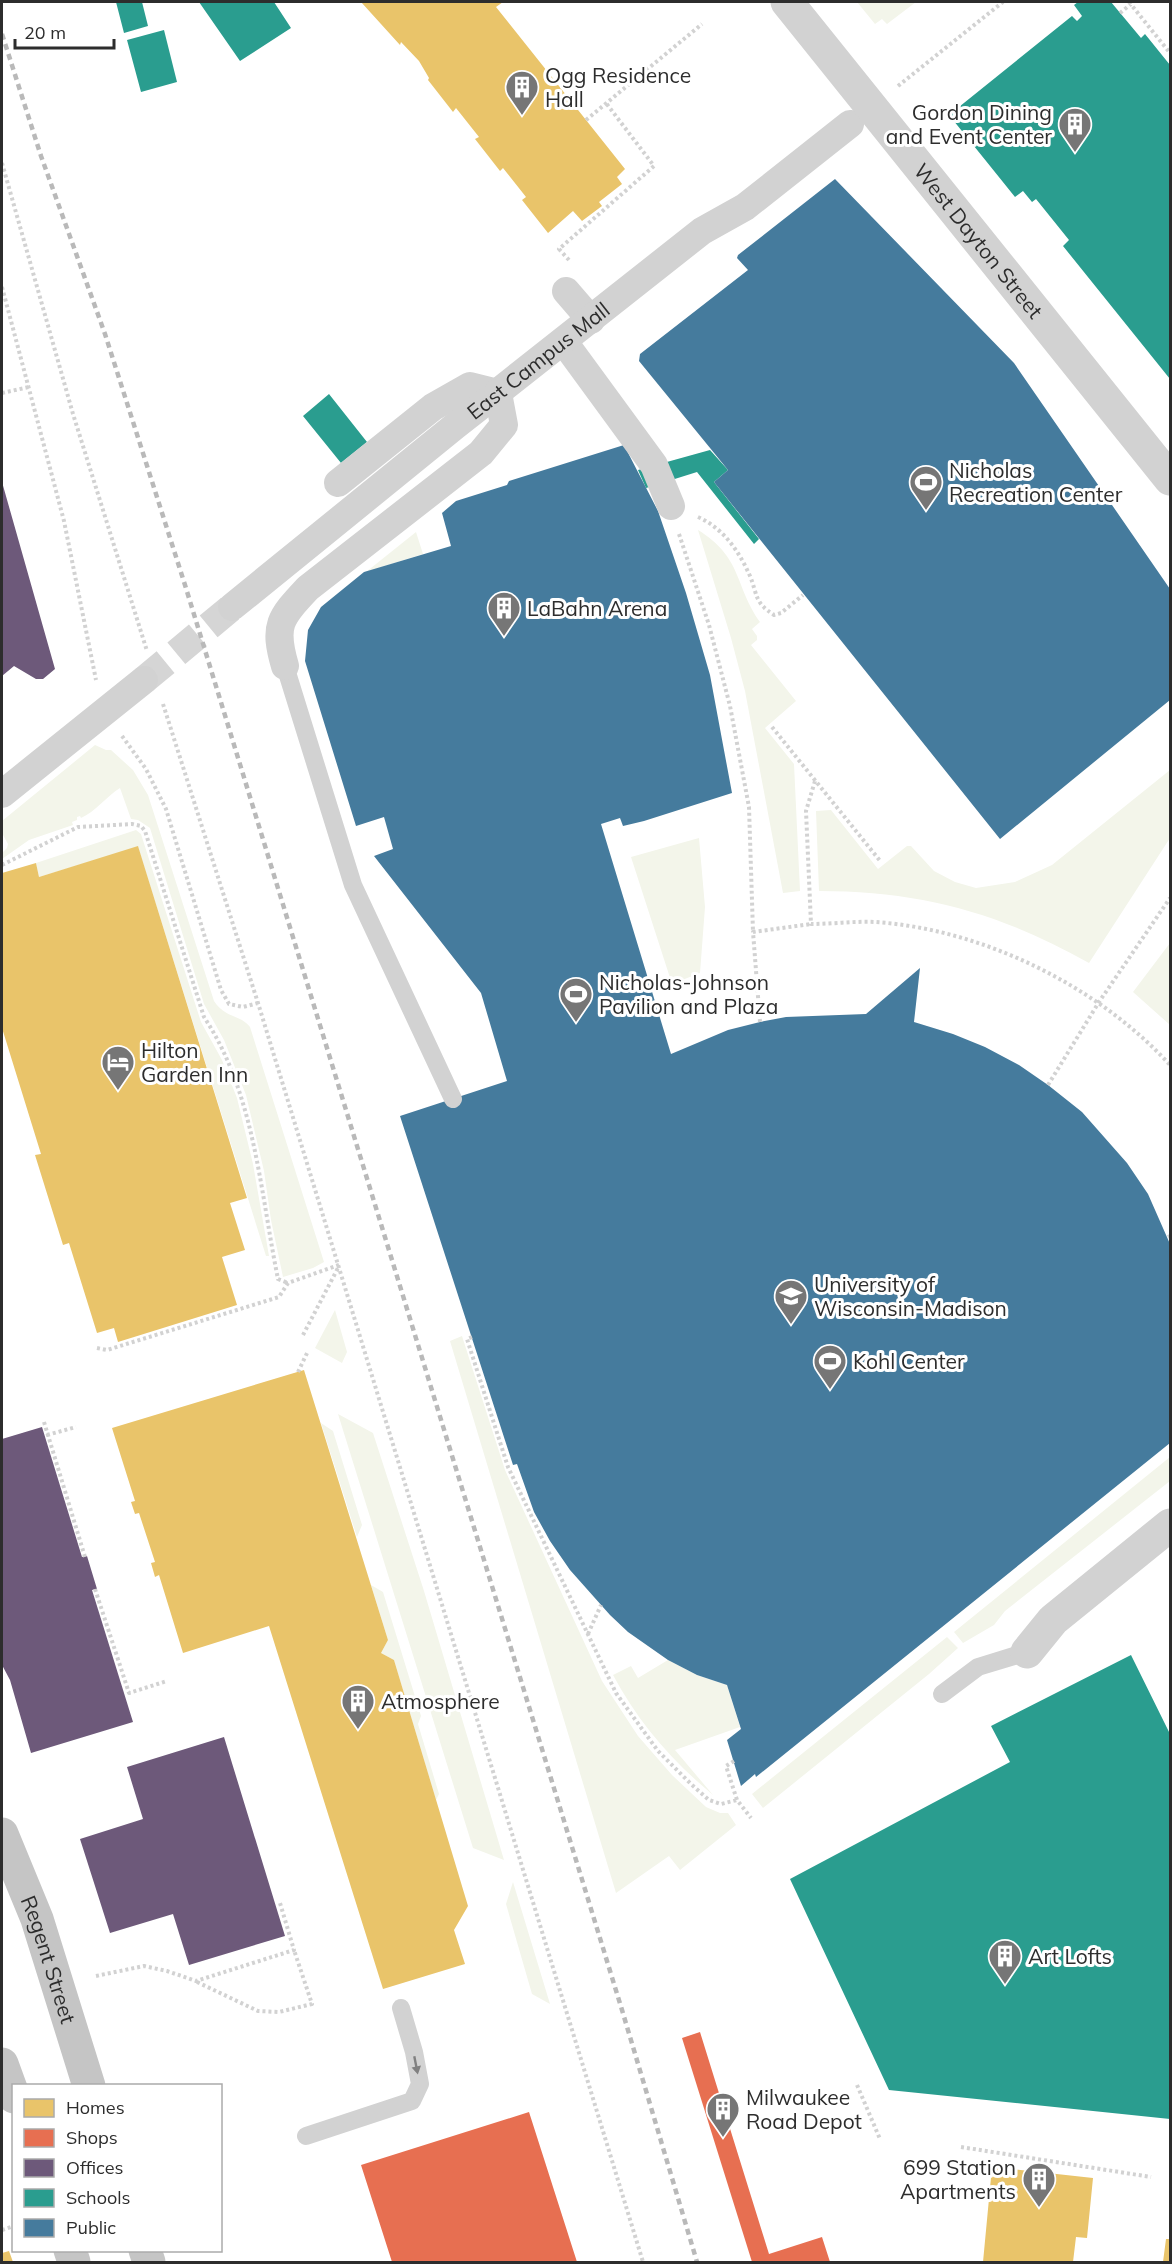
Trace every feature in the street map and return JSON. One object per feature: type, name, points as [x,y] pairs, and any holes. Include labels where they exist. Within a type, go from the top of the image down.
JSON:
[{"type":"main road","name":"Regent Street","points":[[2,1834],[37,1919],[89,2084]]},
{"type":"main road","points":[[2,2064],[12,2092]]},
{"type":"street","name":"West Dayton Street","points":[[787,2],[1170,479]]},
{"type":"street","name":"East Campus Mall","points":[[232,607],[702,231],[745,207],[850,124]]},
{"type":"street","points":[[570,278],[591,320]]},
{"type":"street","points":[[564,342],[654,465],[673,512]]},
{"type":"street","points":[[285,666],[279,643],[280,626],[289,610],[308,588],[481,453],[504,425],[498,393],[470,386],[433,407],[338,483]]},
{"type":"street","points":[[2,794],[144,680]]},
{"type":"street","points":[[1027,1652],[1053,1620],[1170,1525]]},
{"type":"lane","points":[[285,666],[353,885],[453,1099]]},
{"type":"lane","points":[[942,1694],[978,1667],[1027,1652]]},
{"type":"lane","points":[[306,2136],[412,2101],[420,2084],[414,2052],[401,2008]]},
{"type":"path","points":[[901,84],[1003,2]]},
{"type":"path","points":[[1120,13],[1130,3],[1170,53]]},
{"type":"path","points":[[586,120],[702,24]]},
{"type":"path","points":[[570,278],[559,249],[654,166],[606,104]]},
{"type":"path","points":[[2,164],[4,182],[136,616]]},
{"type":"path","points":[[2,287],[64,521],[102,713],[133,749],[158,789],[221,990],[229,1004],[243,1007],[258,1003]]},
{"type":"path","points":[[2,393],[29,387]]},
{"type":"path","points":[[760,1022],[753,932],[749,807],[730,706],[709,625],[673,512],[687,513],[701,519],[716,528],[734,545],[762,607],[774,615],[781,613],[803,595]]},
{"type":"path","points":[[772,727],[881,862]]},
{"type":"path","points":[[171,730],[339,1265],[643,2262]]},
{"type":"path","points":[[811,924],[806,811],[815,781]]},
{"type":"path","points":[[2,865],[78,827],[132,824],[141,826],[145,831],[204,1017],[220,1044],[236,1082],[260,1172],[278,1279],[288,1283]]},
{"type":"path","points":[[1048,1084],[1099,1002],[1170,898]]},
{"type":"path","points":[[753,932],[811,924],[874,922],[907,926],[979,943],[1045,972],[1099,1002],[1141,1035],[1170,1065]]},
{"type":"path","points":[[96,1348],[107,1350],[279,1297],[288,1283],[339,1265]]},
{"type":"path","points":[[303,1335],[339,1265]]},
{"type":"path","points":[[472,1337],[467,1339],[508,1467],[616,1693],[658,1751],[676,1771],[709,1800],[721,1804],[737,1800]]},
{"type":"path","points":[[298,1372],[308,1352]]},
{"type":"path","points":[[44,1422],[85,1557]]},
{"type":"path","points":[[47,1435],[76,1427]]},
{"type":"path","points":[[95,1589],[129,1694],[167,1681]]},
{"type":"path","points":[[588,1634],[601,1605]]},
{"type":"path","points":[[734,1761],[726,1766],[737,1800],[751,1818]]},
{"type":"path","points":[[96,1976],[144,1966],[196,1981],[258,2011],[279,2012],[312,2004],[280,1903]]},
{"type":"path","points":[[196,1981],[294,1950]]},
{"type":"path","points":[[856,2085],[880,2139]]},
{"type":"path","points":[[961,2147],[1151,2177]]},
{"type":"shaded area","points":[[857,2],[916,2],[887,24],[882,19],[875,24]]},
{"type":"shaded area","points":[[698,530],[713,540],[731,562],[760,622],[752,629],[757,640],[751,645],[796,701],[765,728],[794,764],[800,891],[783,893],[745,691]]},
{"type":"shaded area","points":[[416,532],[423,554],[366,572]]},
{"type":"shaded area","points":[[95,745],[111,750],[133,770],[148,795],[214,1001],[223,1011],[242,1020],[250,1027],[324,1262],[313,1268],[283,1277],[264,1171],[246,1095],[224,1040],[204,1004],[150,828],[138,820],[131,819],[120,788],[86,815],[81,818],[77,817],[77,820],[72,822],[73,825],[29,840],[2,859],[2,853],[8,844],[2,833],[2,821]]},
{"type":"shaded area","points":[[1170,770],[1170,838],[1089,963],[1024,931],[959,908],[892,895],[819,891],[816,811],[831,810],[878,869],[907,846],[911,846],[934,871],[955,882],[976,888],[1015,882],[1052,865]]},
{"type":"shaded area","points":[[136,830],[141,834],[201,1022],[222,1060],[237,1098],[253,1164],[269,1256],[266,1256],[138,847],[39,877],[36,863]]},
{"type":"shaded area","points":[[699,838],[705,907],[700,973],[672,984],[631,857]]},
{"type":"shaded area","points":[[1170,943],[1170,1025],[1133,992]]},
{"type":"shaded area","points":[[335,1310],[347,1352],[342,1363],[315,1348]]},
{"type":"shaded area","points":[[462,1336],[505,1470],[602,1681],[638,1736],[672,1775],[706,1807],[720,1813],[728,1813],[736,1825],[680,1870],[669,1856],[616,1893],[450,1341]]},
{"type":"shaded area","points":[[338,1414],[373,1433],[424,1591],[504,1860],[473,1848]]},
{"type":"shaded area","points":[[321,1423],[333,1431],[362,1525],[357,1537]]},
{"type":"shaded area","points":[[1170,1457],[1170,1481],[1005,1611],[994,1625],[963,1643],[954,1632]]},
{"type":"shaded area","points":[[371,1585],[383,1592],[421,1716],[418,1724],[439,1794],[436,1800],[394,1660],[381,1653],[388,1640]]},
{"type":"shaded area","points":[[947,1637],[958,1648],[763,1808],[752,1794]]},
{"type":"shaded area","points":[[668,1660],[697,1675],[727,1685],[740,1727],[675,1750],[713,1795],[657,1740],[633,1709],[613,1675],[631,1666],[638,1678]]},
{"type":"shaded area","points":[[513,1882],[550,2004],[532,1994],[506,1904]]},
{"type":"building: Homes","name":"Ogg Residence Hall","points":[[361,2],[503,2],[496,7],[625,169],[617,177],[622,184],[599,202],[602,206],[582,221],[573,211],[548,233],[522,200],[526,197],[503,168],[500,171],[475,139],[479,137],[456,108],[453,112],[428,80],[419,61],[401,42],[400,45]]},
{"type":"building: Homes","name":"Hilton Garden Inn","points":[[138,846],[247,1198],[230,1203],[245,1250],[222,1257],[237,1305],[118,1342],[114,1328],[97,1333],[69,1243],[63,1245],[35,1155],[41,1154],[2,1028],[2,873],[36,863],[39,877]]},
{"type":"building: Homes","name":"Atmosphere","points":[[304,1370],[388,1640],[381,1653],[394,1660],[468,1906],[454,1930],[465,1964],[383,1989],[269,1626],[183,1653],[159,1575],[155,1577],[151,1563],[155,1562],[139,1513],[135,1514],[131,1502],[135,1501],[112,1428]]},
{"type":"building: Homes","name":"699 Station Apartments","points":[[992,2167],[1093,2178],[1087,2238],[1076,2237],[1073,2262],[983,2262]]},
{"type":"building: Homes","points":[[1166,2239],[1170,2239],[1170,2262],[1163,2262]]},
{"type":"building: Homes","points":[[9,2251],[13,2262],[2,2262],[2,2253]]},
{"type":"building: Shops","name":"Milwaukee Road Depot","points":[[700,2032],[769,2254],[822,2237],[830,2262],[752,2262],[682,2038]]},
{"type":"building: Shops","points":[[529,2112],[577,2262],[392,2262],[361,2165]]},
{"type":"building: Offices","points":[[2,482],[55,669],[43,679],[36,679],[14,666],[2,676]]},
{"type":"building: Offices","points":[[42,1427],[82,1557],[87,1556],[97,1589],[92,1590],[133,1722],[31,1753],[10,1680],[2,1665],[2,1439]]},
{"type":"building: Offices","points":[[224,1737],[285,1936],[189,1965],[173,1914],[110,1933],[80,1839],[143,1819],[127,1767]]},
{"type":"building: Schools","points":[[116,2],[142,2],[148,26],[124,33]]},
{"type":"building: Schools","points":[[199,2],[274,2],[291,28],[240,61]]},
{"type":"building: Schools","name":"Gordon Dining and Event Center","points":[[1078,2],[1111,2],[1141,38],[1145,34],[1170,65],[1170,379],[1063,246],[1069,240],[1036,199],[1032,202],[1023,191],[1015,197],[949,115],[1072,16],[1077,21],[1082,16],[1074,5]]},
{"type":"building: Schools","points":[[164,30],[177,82],[141,92],[127,40]]},
{"type":"building: Schools","points":[[329,394],[367,442],[341,463],[303,416]]},
{"type":"building: Schools","points":[[710,450],[728,470],[714,482],[759,539],[754,544],[697,472],[646,488],[638,470]]},
{"type":"building: Schools","name":"Art Lofts","points":[[1131,1655],[1170,1734],[1170,2119],[889,2090],[790,1879],[1010,1762],[991,1726]]},
{"type":"building: Public","name":"Nicholas Recreation Center","points":[[835,179],[1014,363],[1170,589],[1170,700],[1000,839],[714,482],[728,470],[639,361],[640,354],[748,270],[737,258],[738,255]]},
{"type":"building: Public","name":"Kohl Center","points":[[624,445],[658,511],[686,593],[710,675],[732,793],[623,826],[620,818],[601,824],[671,1054],[728,1030],[760,1022],[786,1017],[866,1014],[920,968],[914,1022],[985,1047],[1019,1065],[1082,1112],[1127,1163],[1148,1194],[1170,1244],[1170,1443],[756,1777],[755,1774],[741,1786],[727,1740],[741,1729],[727,1685],[697,1675],[668,1660],[628,1632],[610,1615],[570,1570],[550,1541],[534,1512],[517,1464],[513,1465],[400,1116],[507,1081],[481,993],[374,856],[393,849],[384,817],[356,826],[305,661],[308,630],[321,607],[364,572],[451,546],[442,513],[456,501],[507,485],[509,481]]},
{"type":"tunnel","points":[[144,680],[232,607]]},
{"type":"railway","points":[[2,34],[41,156],[105,334],[185,585],[622,2010],[697,2262]]},
{"type":"place","name":"Ogg Residence Hall","points":[[522,116]]},
{"type":"place","name":"Gordon Dining and Event Center","points":[[1075,153]]},
{"type":"place","name":"Nicholas Recreation Center","points":[[926,511]]},
{"type":"place","name":"LaBahn Arena","points":[[504,637]]},
{"type":"place","name":"Nicholas-Johnson Pavilion and Plaza","points":[[576,1023]]},
{"type":"place","name":"Hilton Garden Inn","points":[[118,1091]]},
{"type":"place","name":"University of Wisconsin-Madison","points":[[791,1325]]},
{"type":"place","name":"Kohl Center","points":[[830,1390]]},
{"type":"place","name":"Atmosphere","points":[[358,1730]]},
{"type":"place","name":"Art Lofts","points":[[1005,1985]]},
{"type":"place","name":"Milwaukee Road Depot","points":[[723,2138]]},
{"type":"place","name":"699 Station Apartments","points":[[1039,2208]]}]
